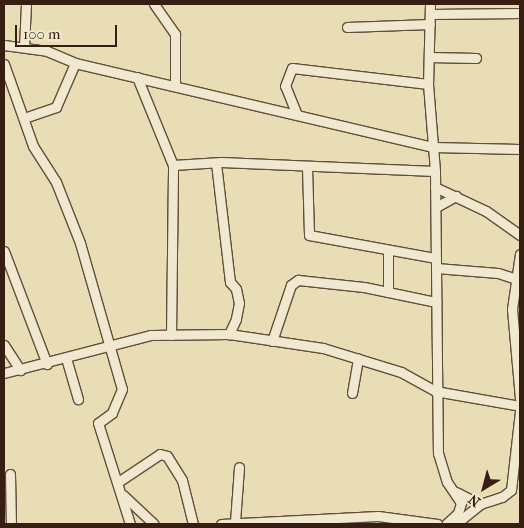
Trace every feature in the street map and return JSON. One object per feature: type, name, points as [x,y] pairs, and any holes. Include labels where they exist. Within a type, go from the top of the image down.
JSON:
[{"type":"street","points":[[24,47],[26,4]]},
{"type":"street","points":[[154,4],[175,34],[175,86]]},
{"type":"street","points":[[430,4],[428,84],[436,187],[435,391],[438,453],[447,482],[455,491],[480,504]]},
{"type":"street","points":[[430,14],[520,13]]},
{"type":"street","points":[[347,27],[430,24]]},
{"type":"street","points":[[4,45],[48,51],[75,63],[433,148],[520,150]]},
{"type":"street","points":[[429,56],[476,58]]},
{"type":"street","points":[[24,118],[56,106],[75,63]]},
{"type":"street","points":[[4,64],[33,146],[56,182],[80,243],[108,344],[121,396],[112,412],[98,423],[110,467],[123,495],[130,524]]},
{"type":"street","points":[[296,115],[285,86],[292,68],[428,84]]},
{"type":"street","points":[[137,77],[173,165],[171,335]]},
{"type":"street","points":[[173,165],[216,163],[435,171]]},
{"type":"street","points":[[216,163],[230,282],[236,289],[239,303],[236,319],[229,334]]},
{"type":"street","points":[[307,167],[309,235],[436,258]]},
{"type":"street","points":[[436,187],[486,211],[520,235]]},
{"type":"street","points":[[436,206],[456,196]]},
{"type":"street","points":[[388,250],[388,292]]},
{"type":"street","points":[[4,252],[47,364]]},
{"type":"street","points":[[520,254],[512,313],[520,399]]},
{"type":"street","points":[[436,268],[498,273],[516,279]]},
{"type":"street","points":[[272,340],[292,286],[298,280],[388,292],[436,302]]},
{"type":"street","points":[[4,373],[47,364],[108,344],[151,335],[229,334],[323,348],[401,372],[435,391],[520,406]]},
{"type":"street","points":[[4,345],[20,370]]},
{"type":"street","points":[[66,358],[78,399]]},
{"type":"street","points":[[352,393],[358,359]]},
{"type":"street","points":[[448,523],[463,518],[480,504],[502,497],[511,490],[520,411]]},
{"type":"street","points":[[118,482],[160,454],[167,456],[182,480],[193,524]]},
{"type":"street","points":[[235,522],[239,466]]},
{"type":"street","points":[[10,474],[12,524]]},
{"type":"street","points":[[448,523],[460,507],[455,491]]},
{"type":"street","points":[[123,495],[154,524]]},
{"type":"street","points":[[221,524],[235,522],[332,521],[378,516],[437,524]]}]
